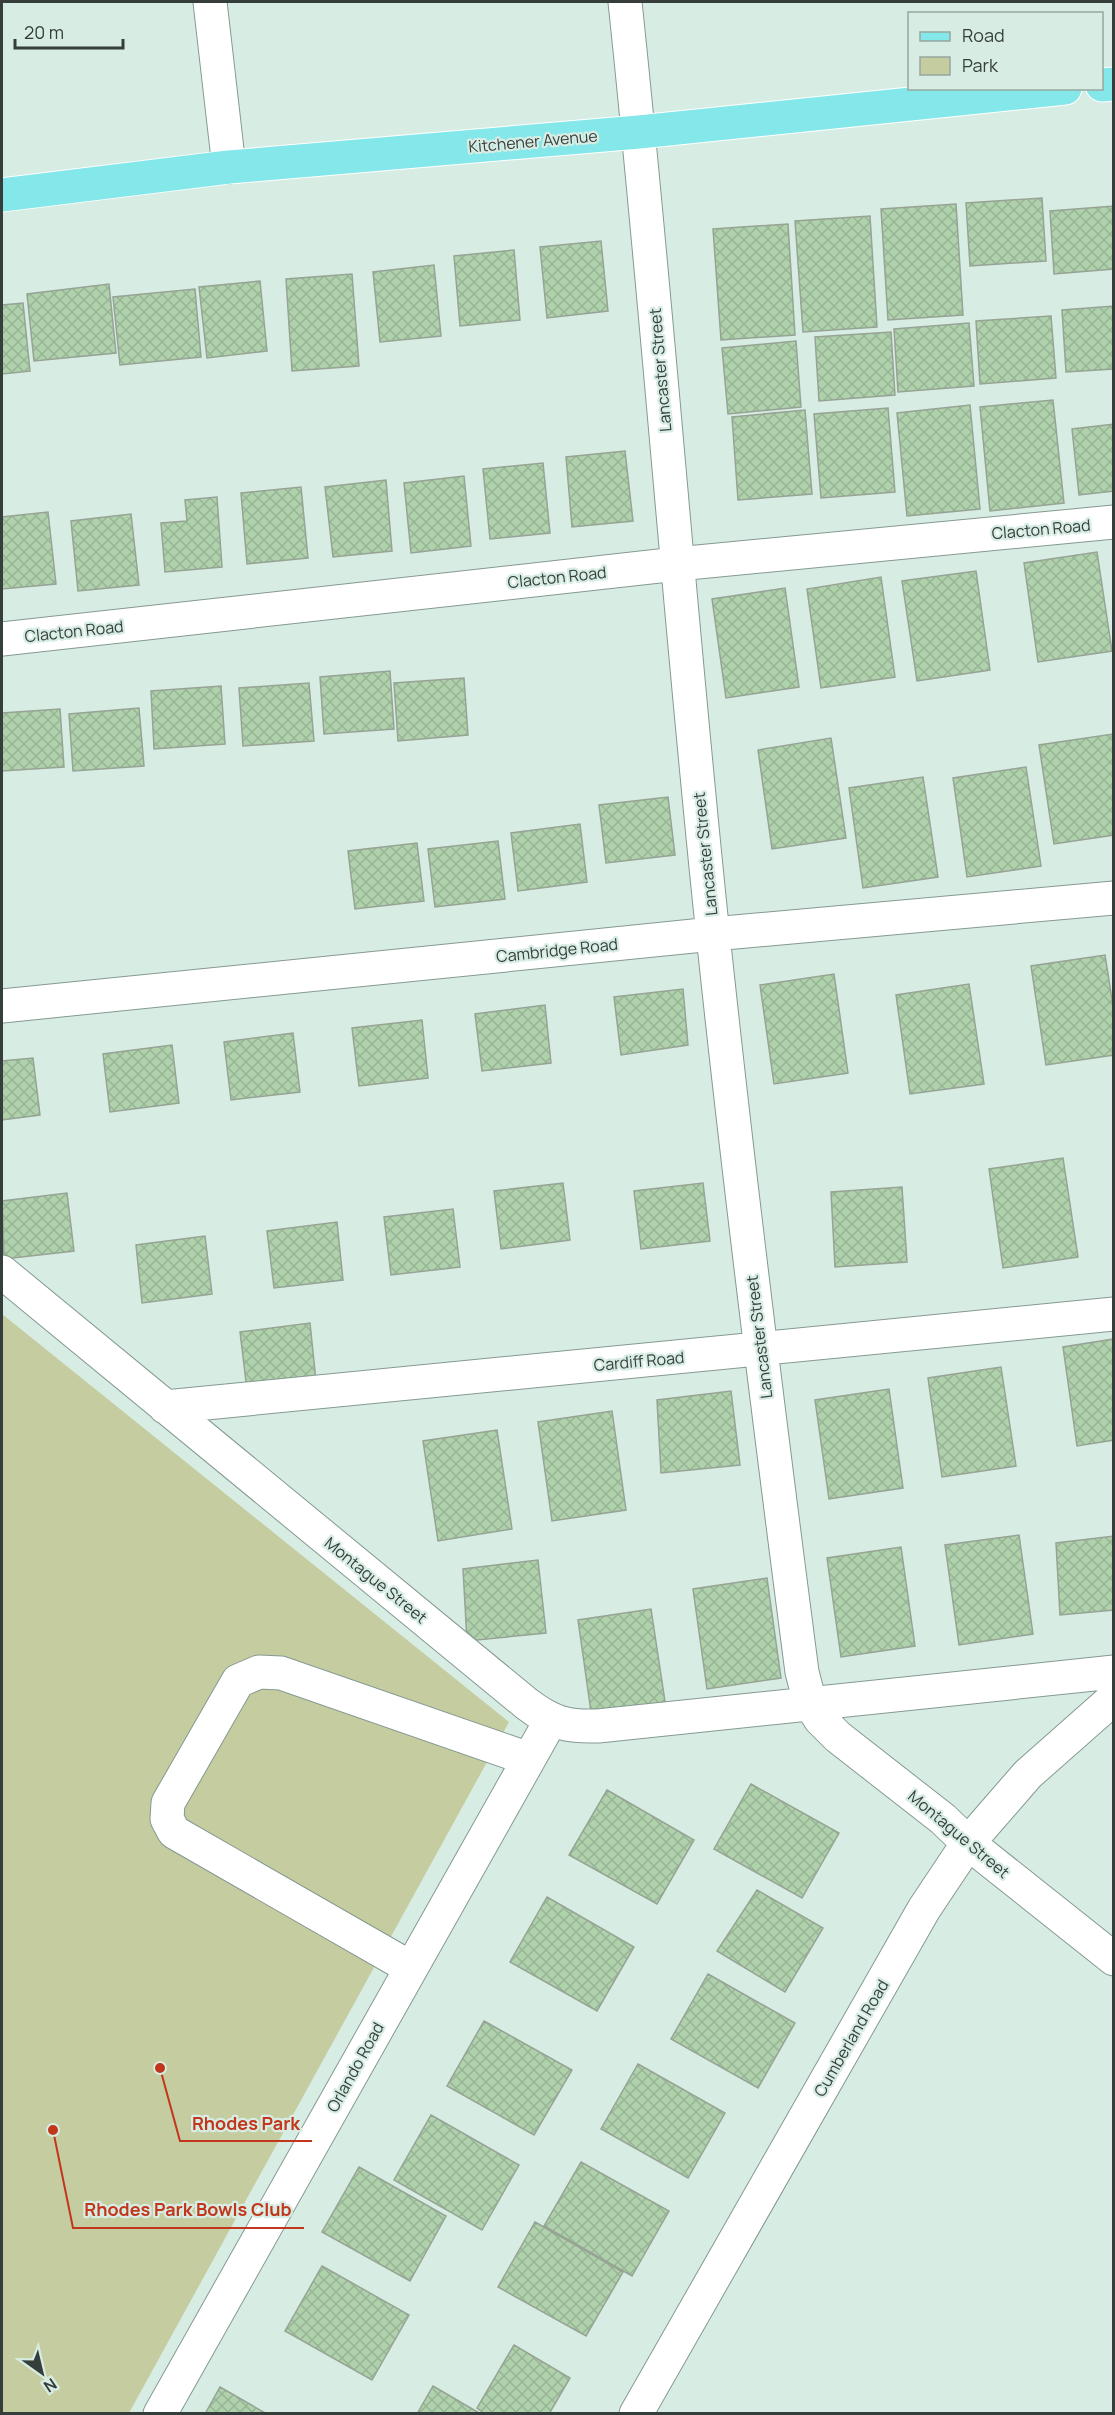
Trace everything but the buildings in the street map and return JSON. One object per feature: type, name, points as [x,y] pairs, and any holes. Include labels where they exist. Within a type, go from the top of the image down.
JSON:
[{"type":"main road","name":"Kitchener Avenue","points":[[2,195],[229,167],[639,132],[1046,90]]},
{"type":"street","points":[[210,2],[229,167]]},
{"type":"street","name":"Lancaster Street","points":[[625,2],[713,934],[760,1349],[802,1672],[810,1703]]},
{"type":"street","name":"Clacton Road","points":[[2,639],[677,564],[1113,522]]},
{"type":"street","name":"Cambridge Road","points":[[2,1006],[713,934],[1113,898]]},
{"type":"street","name":"Montague Street","points":[[2,1272],[527,1704],[551,1720],[578,1726],[598,1726],[1113,1672]]},
{"type":"street","name":"Cardiff Road","points":[[165,1407],[1113,1314]]},
{"type":"street","points":[[411,1968],[174,1832],[167,1819],[168,1803],[238,1681],[259,1671],[281,1673],[529,1759]]},
{"type":"street","name":"Cumberland Road","points":[[636,2414],[924,1909],[968,1843],[1028,1774],[1113,1698]]},
{"type":"street","name":"Montague Street","points":[[810,1703],[820,1719],[838,1737],[943,1819],[968,1843],[1113,1959]]},
{"type":"street","name":"Orlando Road","points":[[160,2414],[551,1720]]},
{"type":"green space","points":[[2,1314],[509,1722],[129,2413],[2,2413]]},
{"type":"place","name":"Rhodes Park","points":[[160,2068]]},
{"type":"place","name":"Rhodes Park Bowls Club","points":[[53,2130]]}]
